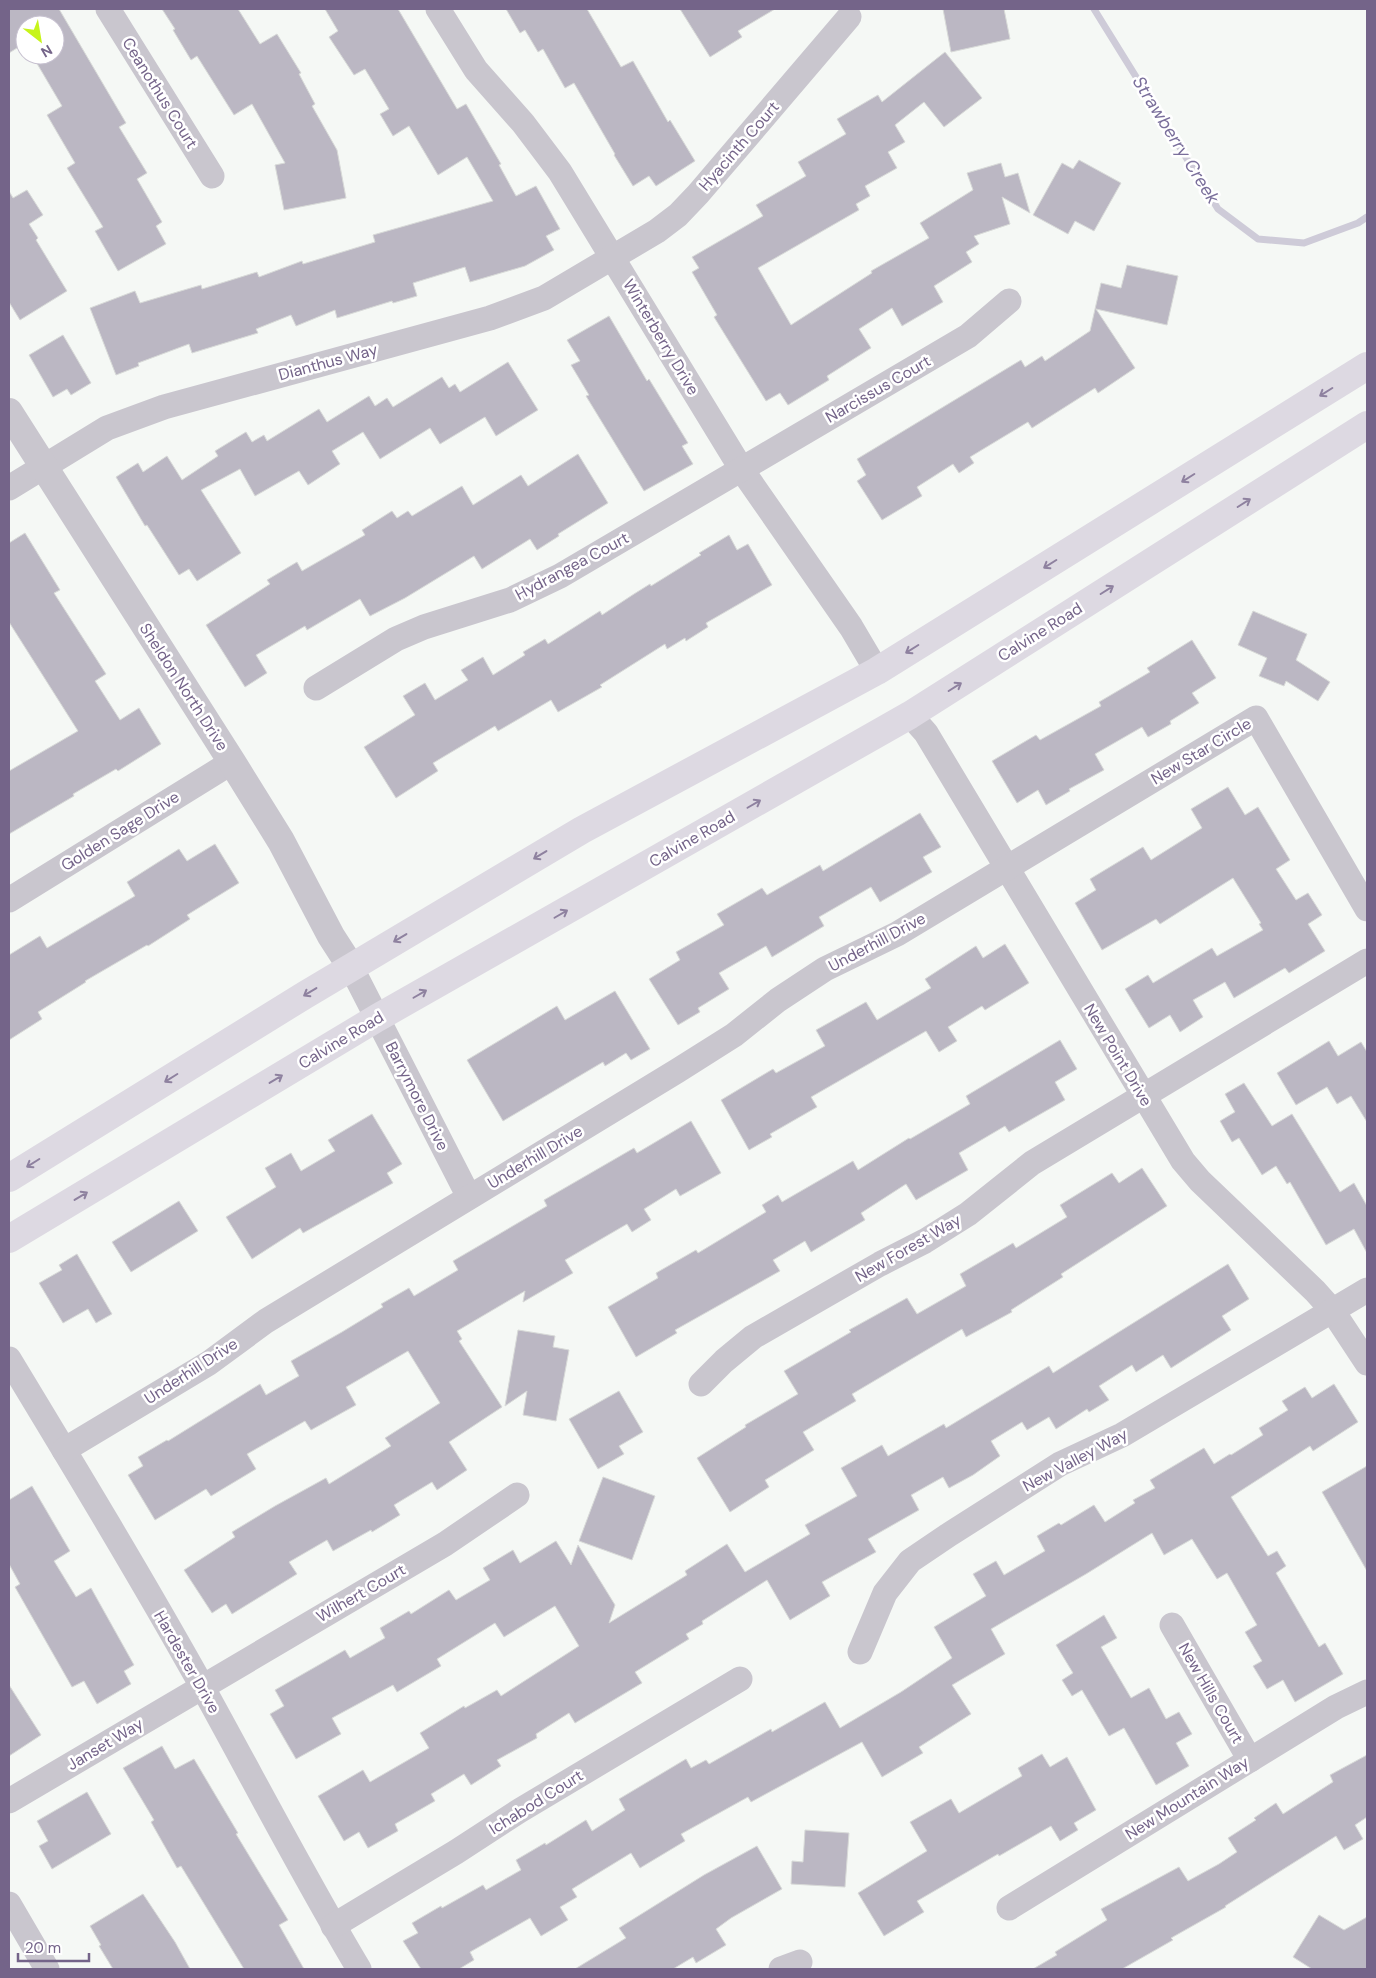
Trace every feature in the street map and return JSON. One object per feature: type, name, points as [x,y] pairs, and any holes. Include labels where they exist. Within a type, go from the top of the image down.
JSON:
[{"type":"main road","points":[[9,1178],[351,967],[582,830],[877,671],[1367,366]]},
{"type":"main road","name":"Calvine Road","points":[[9,1239],[377,1018],[910,715],[1367,425]]},
{"type":"street","name":"Ceanothus Court","points":[[108,9],[212,176]]},
{"type":"street","name":"Winterberry Drive","points":[[438,9],[480,76],[523,123],[560,172],[742,470],[851,627],[877,671]]},
{"type":"street","name":"Hyacinth Court","points":[[614,258],[657,231],[678,215],[849,18]]},
{"type":"street","name":"Dianthus Way","points":[[9,488],[107,428],[164,406],[490,318],[544,298],[614,258]]},
{"type":"street","name":"Narcissus Court","points":[[742,470],[968,336],[1008,301]]},
{"type":"street","name":"Sheldon North Drive","points":[[9,412],[42,467],[281,841],[331,936],[351,967]]},
{"type":"street","name":"Hydrangea Court","points":[[316,688],[396,639],[424,627],[510,600],[536,588],[742,470]]},
{"type":"street","name":"New Point Drive","points":[[910,715],[926,733],[1183,1161],[1200,1180],[1315,1291],[1332,1310],[1367,1363]]},
{"type":"street","name":"New Star Circle","points":[[1007,868],[1256,718],[1367,909]]},
{"type":"street","name":"Golden Sage Drive","points":[[9,900],[232,762]]},
{"type":"street","name":"Underhill Drive","points":[[64,1450],[208,1363],[275,1316],[734,1035],[778,1000],[825,969],[897,934],[1007,868]]},
{"type":"street","points":[[1143,1096],[1367,961]]},
{"type":"street","name":"Barrymore Drive","points":[[351,967],[469,1197]]},
{"type":"street","name":"New Forest Way","points":[[701,1384],[724,1361],[753,1337],[880,1264],[925,1241],[968,1214],[1032,1163],[1143,1096]]},
{"type":"street","name":"New Valley Way","points":[[860,1652],[885,1593],[910,1561],[1060,1464],[1122,1435],[1367,1290]]},
{"type":"street","name":"Hardester Drive","points":[[9,1360],[202,1686],[333,1926],[359,1969]]},
{"type":"street","name":"Wilhert Court","points":[[202,1686],[445,1544],[517,1495]]},
{"type":"street","name":"New Hills Court","points":[[1172,1626],[1250,1760]]},
{"type":"street","name":"Ichabod Court","points":[[333,1926],[456,1852],[519,1811],[740,1680]]},
{"type":"street","name":"Janset Way","points":[[9,1801],[202,1686]]},
{"type":"street","name":"New Mountain Way","points":[[1009,1908],[1336,1707],[1367,1692]]},
{"type":"street","points":[[9,1904],[47,1969]]},
{"type":"building","points":[[9,9],[59,9],[63,15],[15,15],[15,49],[9,53]]},
{"type":"building","points":[[162,9],[238,9],[260,44],[277,34],[301,73],[299,74],[315,104],[312,106],[337,150],[346,198],[284,210],[275,165],[285,163],[252,104],[234,115],[197,56],[191,60]]},
{"type":"building","points":[[325,9],[398,9],[457,109],[466,104],[501,164],[499,165],[516,196],[536,186],[560,229],[546,236],[554,250],[525,266],[470,282],[465,267],[413,283],[417,296],[393,303],[392,301],[337,318],[335,310],[296,326],[291,315],[256,329],[258,333],[192,353],[189,344],[138,363],[139,366],[116,375],[90,308],[135,291],[140,303],[201,285],[202,289],[257,272],[259,277],[302,261],[303,264],[375,242],[373,235],[493,201],[467,157],[438,175],[409,126],[393,136],[380,114],[389,109],[365,69],[354,75],[329,37],[338,31]]},
{"type":"building","points":[[506,9],[587,9],[621,67],[633,61],[668,122],[670,120],[695,161],[656,186],[649,176],[633,186],[574,83],[565,88],[543,49],[538,52],[525,30],[520,33]]},
{"type":"building","points":[[680,9],[775,9],[738,31],[742,37],[710,57]]},
{"type":"building","points":[[943,9],[1004,9],[1010,39],[951,52]]},
{"type":"building","points":[[65,19],[126,123],[119,127],[147,173],[137,179],[162,222],[156,226],[166,244],[118,271],[95,231],[103,227],[67,168],[75,163],[47,115],[62,106],[38,65],[65,65]]},
{"type":"building","points":[[945,52],[982,98],[944,127],[924,102],[895,125],[905,142],[888,152],[897,168],[865,186],[870,196],[856,204],[859,210],[758,268],[791,325],[872,273],[871,271],[929,238],[920,223],[973,190],[967,173],[1001,163],[1005,177],[1018,173],[1030,213],[1002,197],[1010,224],[974,236],[979,244],[966,252],[972,262],[934,286],[943,302],[902,326],[892,308],[859,329],[871,348],[827,376],[829,380],[788,405],[780,393],[766,401],[714,317],[717,315],[692,272],[699,268],[692,257],[763,216],[756,205],[806,176],[798,162],[846,134],[837,119],[878,95],[882,102]]},
{"type":"building","points":[[1079,160],[1121,183],[1094,231],[1075,221],[1068,234],[1033,215],[1062,163],[1073,169]]},
{"type":"building","points":[[27,190],[43,215],[29,224],[38,238],[36,240],[67,291],[20,320],[9,302],[9,191],[13,198]]},
{"type":"building","points":[[1127,265],[1178,276],[1167,325],[1096,309],[1135,368],[1098,393],[1095,388],[1032,428],[1028,422],[970,457],[974,463],[959,473],[953,464],[917,487],[922,496],[882,520],[857,481],[866,475],[857,459],[1021,360],[1025,367],[1042,356],[1045,361],[1090,331],[1101,283],[1121,288]]},
{"type":"building","points":[[609,316],[647,381],[649,379],[688,443],[682,446],[693,464],[644,491],[586,396],[589,395],[571,365],[580,361],[567,340]]},
{"type":"building","points":[[63,335],[91,383],[71,395],[67,389],[53,397],[29,355]]},
{"type":"building","points":[[508,362],[538,410],[496,436],[485,417],[440,444],[430,428],[380,459],[363,432],[332,451],[340,464],[308,485],[299,471],[255,496],[240,469],[201,490],[241,553],[197,581],[189,569],[179,575],[147,525],[145,526],[116,477],[138,463],[143,472],[167,456],[182,480],[218,456],[215,451],[246,432],[252,442],[264,435],[267,441],[319,409],[327,422],[369,396],[375,406],[387,398],[393,407],[442,377],[449,388],[455,384],[460,392]]},
{"type":"building","points":[[578,454],[608,503],[558,534],[559,536],[537,550],[530,539],[482,569],[474,556],[405,598],[370,616],[360,599],[307,630],[305,626],[256,655],[267,673],[245,687],[206,625],[270,584],[267,580],[297,562],[302,571],[365,535],[362,530],[392,511],[397,518],[408,511],[412,516],[462,486],[473,505],[521,475],[528,486]]},
{"type":"building","points":[[25,533],[60,590],[54,593],[106,674],[95,681],[120,720],[139,708],[161,744],[118,771],[116,769],[73,794],[74,796],[9,834],[9,771],[78,731],[9,622],[9,543]]},
{"type":"building","points":[[729,535],[737,550],[748,544],[772,585],[706,623],[708,627],[686,641],[685,638],[667,649],[665,644],[600,685],[602,687],[558,712],[551,700],[498,731],[495,726],[433,763],[438,771],[396,798],[364,747],[415,715],[403,696],[425,683],[435,700],[468,680],[461,670],[483,657],[493,675],[525,655],[523,652],[545,639],[548,644],[600,611],[602,615],[650,584],[651,586],[701,555],[699,553]]},
{"type":"building","points":[[1253,611],[1307,634],[1296,660],[1330,682],[1318,701],[1286,681],[1284,686],[1259,676],[1267,658],[1238,645]]},
{"type":"building","points":[[1192,640],[1216,678],[1192,693],[1199,703],[1170,721],[1171,724],[1148,737],[1142,727],[1095,754],[1104,770],[1069,789],[1070,791],[1046,805],[1038,790],[1017,803],[992,761],[1036,735],[1040,740],[1101,706],[1099,702],[1150,672],[1147,668]]},
{"type":"building","points":[[1228,787],[1245,815],[1258,807],[1290,860],[1276,869],[1296,900],[1308,893],[1322,915],[1308,924],[1325,951],[1289,973],[1285,968],[1234,998],[1225,982],[1193,1000],[1203,1017],[1180,1032],[1170,1015],[1149,1028],[1125,989],[1148,975],[1153,983],[1212,948],[1217,956],[1263,930],[1259,924],[1261,923],[1233,878],[1160,924],[1156,919],[1102,950],[1075,903],[1096,890],[1090,879],[1143,847],[1151,860],[1202,828],[1191,809]]},
{"type":"building","points":[[920,813],[941,847],[923,857],[932,872],[880,902],[871,887],[819,917],[824,926],[772,957],[766,946],[719,973],[729,989],[698,1008],[700,1012],[678,1025],[649,979],[680,960],[676,952],[724,925],[717,914],[762,888],[767,895],[820,865],[823,871]]},
{"type":"building","points":[[215,844],[239,883],[187,915],[190,919],[148,946],[85,981],[38,1012],[42,1019],[9,1040],[9,955],[40,936],[47,948],[135,896],[127,882],[179,849],[187,861]]},
{"type":"building","points":[[1005,944],[1029,983],[985,1010],[982,1006],[948,1027],[957,1041],[939,1052],[926,1031],[811,1097],[817,1107],[770,1134],[772,1137],[749,1150],[721,1100],[773,1069],[776,1073],[825,1046],[816,1030],[866,1002],[877,1020],[931,988],[925,979],[976,946],[983,958]]},
{"type":"building","points":[[615,991],[650,1049],[631,1060],[626,1053],[605,1066],[603,1062],[503,1121],[467,1060],[557,1006],[565,1020]]},
{"type":"building","points":[[1060,1040],[1077,1069],[1055,1082],[1065,1100],[1009,1132],[1005,1126],[959,1153],[968,1170],[916,1200],[906,1184],[861,1213],[865,1220],[811,1252],[805,1241],[773,1260],[780,1271],[675,1330],[677,1333],[636,1357],[608,1307],[658,1278],[656,1273],[696,1250],[698,1253],[766,1212],[762,1205],[778,1195],[782,1202],[853,1161],[858,1170],[909,1138],[970,1104],[966,1096]]},
{"type":"building","points":[[1329,1041],[1338,1056],[1361,1042],[1367,1052],[1367,1122],[1351,1096],[1337,1104],[1327,1087],[1296,1105],[1277,1073]]},
{"type":"building","points":[[1244,1083],[1272,1126],[1292,1114],[1340,1192],[1354,1183],[1367,1206],[1367,1253],[1354,1229],[1326,1245],[1290,1182],[1287,1184],[1276,1166],[1262,1175],[1239,1138],[1232,1142],[1220,1121],[1235,1112],[1225,1094]]},
{"type":"building","points":[[372,1114],[402,1164],[387,1173],[393,1183],[303,1233],[300,1228],[252,1259],[226,1217],[276,1187],[265,1168],[291,1153],[301,1171],[335,1151],[328,1140]]},
{"type":"building","points":[[691,1121],[721,1173],[680,1196],[676,1189],[644,1209],[651,1220],[632,1232],[627,1224],[565,1260],[573,1273],[523,1302],[525,1291],[457,1331],[462,1339],[459,1341],[502,1407],[449,1442],[467,1470],[437,1490],[432,1482],[394,1505],[400,1515],[372,1532],[371,1530],[333,1551],[327,1540],[289,1562],[297,1574],[232,1614],[226,1604],[212,1613],[184,1570],[235,1537],[232,1532],[275,1506],[326,1478],[329,1484],[391,1446],[385,1438],[440,1403],[408,1351],[346,1387],[356,1405],[311,1430],[305,1421],[247,1454],[256,1469],[211,1496],[206,1489],[155,1520],[128,1475],[143,1466],[138,1457],[168,1441],[260,1384],[266,1395],[299,1376],[291,1361],[383,1307],[381,1304],[409,1288],[414,1296],[458,1270],[453,1261],[547,1206],[544,1200],[634,1148],[637,1153]]},
{"type":"building","points":[[1142,1168],[1167,1206],[1061,1274],[1063,1277],[1011,1310],[1012,1312],[966,1337],[962,1329],[852,1394],[856,1401],[803,1432],[814,1450],[765,1480],[769,1487],[730,1512],[697,1458],[746,1427],[745,1425],[798,1394],[784,1371],[851,1332],[849,1330],[907,1298],[917,1314],[966,1286],[960,1274],[1013,1243],[1016,1248],[1067,1217],[1060,1205],[1112,1173],[1119,1183]]},
{"type":"building","points":[[179,1201],[198,1231],[131,1272],[112,1242]]},
{"type":"building","points":[[77,1254],[112,1314],[96,1323],[88,1309],[63,1323],[39,1283],[62,1270],[59,1265]]},
{"type":"building","points":[[1228,1264],[1249,1299],[1222,1316],[1231,1330],[1171,1368],[1163,1355],[1136,1372],[1132,1365],[1099,1386],[1109,1400],[1089,1412],[1087,1409],[1056,1429],[1049,1417],[1027,1430],[1022,1422],[991,1441],[1000,1456],[973,1475],[949,1488],[943,1477],[911,1495],[919,1510],[868,1539],[876,1552],[822,1582],[830,1596],[790,1620],[767,1580],[702,1621],[703,1624],[686,1634],[689,1639],[635,1672],[642,1683],[575,1723],[569,1713],[536,1734],[537,1738],[497,1760],[501,1766],[471,1785],[464,1774],[431,1794],[435,1801],[395,1824],[398,1831],[368,1848],[359,1832],[344,1841],[318,1796],[363,1770],[370,1782],[429,1748],[420,1733],[464,1706],[465,1708],[497,1690],[501,1696],[579,1646],[555,1606],[504,1637],[495,1623],[437,1659],[441,1666],[397,1692],[393,1685],[332,1718],[341,1734],[296,1759],[270,1714],[284,1706],[275,1690],[345,1650],[350,1658],[385,1638],[380,1628],[409,1611],[411,1614],[449,1590],[456,1600],[490,1580],[483,1568],[513,1550],[520,1563],[556,1541],[571,1565],[578,1545],[615,1605],[609,1623],[687,1575],[685,1571],[727,1544],[745,1572],[810,1534],[805,1525],[857,1496],[841,1468],[882,1445],[888,1456],[944,1424],[946,1428],[1049,1366],[1053,1373]]},
{"type":"building","points":[[518,1330],[555,1336],[553,1347],[569,1350],[556,1421],[523,1415],[527,1391],[505,1406]]},
{"type":"building","points":[[1334,1384],[1358,1422],[1313,1451],[1310,1446],[1231,1497],[1268,1556],[1277,1551],[1286,1566],[1276,1573],[1319,1647],[1325,1643],[1343,1674],[1295,1702],[1283,1680],[1267,1689],[1253,1666],[1262,1661],[1245,1632],[1257,1625],[1227,1573],[1217,1579],[1192,1539],[1164,1555],[1152,1533],[991,1629],[1005,1654],[952,1685],[971,1714],[919,1747],[923,1753],[882,1777],[862,1742],[751,1802],[748,1797],[681,1834],[685,1841],[640,1868],[631,1853],[572,1889],[577,1897],[560,1907],[568,1920],[541,1936],[530,1918],[470,1952],[474,1960],[459,1969],[421,1969],[403,1941],[418,1933],[412,1923],[483,1885],[486,1890],[521,1870],[516,1860],[545,1843],[546,1845],[586,1820],[592,1831],[625,1810],[619,1799],[686,1759],[691,1768],[706,1760],[709,1764],[771,1729],[772,1732],[825,1702],[840,1728],[901,1692],[952,1658],[934,1627],[986,1596],[973,1574],[996,1561],[1004,1575],[1045,1551],[1037,1536],[1059,1523],[1061,1525],[1094,1505],[1105,1522],[1135,1503],[1133,1500],[1155,1488],[1150,1480],[1204,1448],[1214,1464],[1263,1435],[1259,1428],[1288,1410],[1282,1401],[1305,1387],[1312,1398]]},
{"type":"building","points":[[619,1391],[643,1432],[619,1446],[624,1454],[598,1469],[569,1419]]},
{"type":"building","points":[[1367,1466],[1367,1571],[1322,1492]]},
{"type":"building","points":[[603,1477],[655,1496],[632,1560],[579,1541]]},
{"type":"building","points":[[32,1486],[70,1551],[54,1561],[76,1597],[91,1588],[134,1665],[124,1671],[131,1684],[97,1704],[84,1681],[72,1687],[15,1587],[20,1584],[9,1564],[9,1500]]},
{"type":"building","points":[[1104,1615],[1117,1638],[1101,1647],[1131,1698],[1149,1688],[1166,1719],[1179,1712],[1192,1734],[1176,1743],[1189,1766],[1156,1785],[1124,1728],[1109,1736],[1082,1690],[1072,1696],[1062,1680],[1073,1673],[1056,1645]]},
{"type":"building","points":[[9,1685],[41,1735],[9,1756]]},
{"type":"building","points":[[162,1746],[175,1769],[194,1759],[238,1833],[236,1834],[288,1920],[279,1925],[304,1969],[244,1969],[181,1866],[177,1868],[151,1822],[154,1820],[123,1768]]},
{"type":"building","points":[[1042,1754],[1050,1767],[1067,1757],[1096,1810],[1074,1823],[1078,1830],[1060,1841],[1051,1826],[917,1901],[924,1912],[884,1936],[858,1893],[927,1851],[910,1822],[951,1799],[959,1813],[1022,1776],[1018,1768]]},
{"type":"building","points":[[1367,1755],[1367,1817],[1355,1825],[1363,1839],[1344,1850],[1336,1836],[1226,1907],[1171,1938],[1173,1940],[1122,1969],[1033,1969],[1057,1955],[1055,1952],[1107,1920],[1101,1909],[1179,1867],[1188,1881],[1219,1864],[1237,1852],[1228,1838],[1256,1820],[1254,1818],[1276,1803],[1283,1814],[1333,1782],[1330,1775]]},
{"type":"building","points":[[87,1792],[111,1834],[52,1869],[39,1846],[48,1841],[37,1821]]},
{"type":"building","points":[[805,1830],[849,1833],[845,1887],[791,1884],[792,1861],[803,1862]]},
{"type":"building","points":[[757,1846],[782,1889],[731,1918],[716,1929],[726,1945],[696,1963],[693,1957],[673,1969],[575,1969],[626,1938],[619,1928],[704,1875]]},
{"type":"building","points":[[143,1894],[175,1942],[190,1969],[113,1969],[90,1926]]},
{"type":"building","points":[[1319,1915],[1344,1930],[1367,1917],[1367,1969],[1312,1969],[1293,1957]]},
{"type":"waterway","name":"Strawberry Creek","points":[[1094,9],[1218,209],[1258,239],[1304,243],[1358,223],[1367,217]]}]
